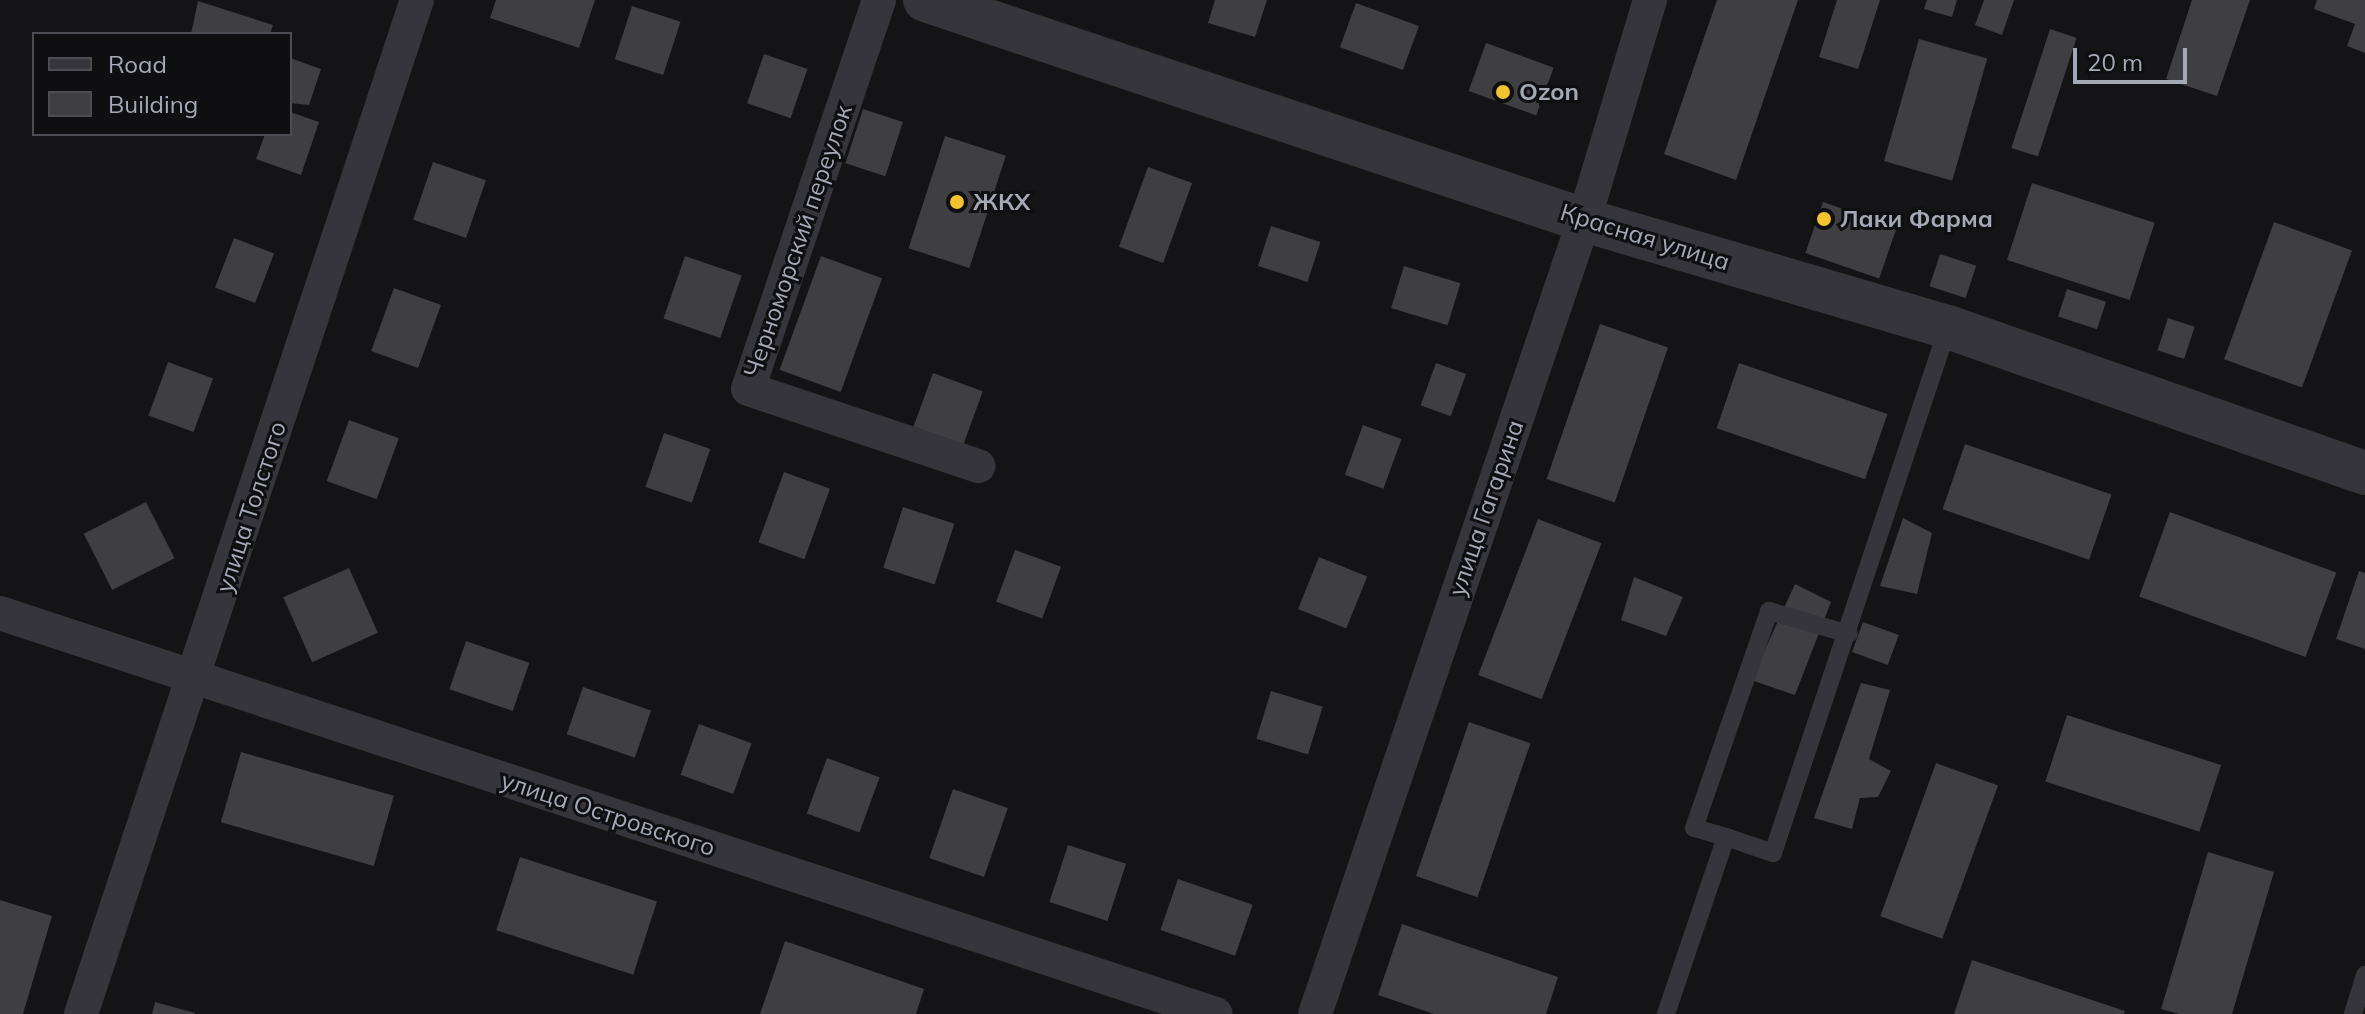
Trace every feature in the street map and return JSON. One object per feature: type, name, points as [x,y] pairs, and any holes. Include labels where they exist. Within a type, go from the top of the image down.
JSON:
[{"type":"street","name":"улица Толстого","points":[[81,1014],[417,0]]},
{"type":"street","name":"Черноморский переулок","points":[[879,0],[748,389],[978,466]]},
{"type":"street","name":"Красная улица","points":[[925,0],[1584,220],[1948,327],[2365,473]]},
{"type":"street","name":"улица Гагарина","points":[[1315,1014],[1584,220],[1650,0]]},
{"type":"street","name":"улица Островского","points":[[0,613],[1216,1014]]},
{"type":"lane","points":[[1849,634],[1769,611],[1694,828],[1773,853],[1849,634],[1948,327]]},
{"type":"lane","points":[[1666,1014],[1726,837]]},
{"type":"lane","points":[[2353,1014],[2365,975]]},
{"type":"building","points":[[496,0],[595,0],[579,48],[490,18]]},
{"type":"building","points":[[1215,0],[1267,0],[1255,37],[1208,23]]},
{"type":"building","points":[[1717,0],[1798,0],[1736,180],[1664,154]]},
{"type":"building","points":[[1837,0],[1880,0],[1858,69],[1819,57]]},
{"type":"building","points":[[1927,0],[1957,0],[1952,17],[1924,9]]},
{"type":"building","points":[[1984,0],[2014,0],[2002,35],[1975,25]]},
{"type":"building","points":[[2192,0],[2250,0],[2217,96],[2166,79]]},
{"type":"building","points":[[2317,0],[2365,0],[2365,53],[2347,46],[2355,24],[2314,9]]},
{"type":"building","points":[[198,1],[273,25],[271,32],[191,32]]},
{"type":"building","points":[[1356,3],[1419,26],[1403,70],[1340,47]]},
{"type":"building","points":[[632,6],[681,22],[663,75],[615,59]]},
{"type":"building","points":[[2050,29],[2077,38],[2038,157],[2011,148]]},
{"type":"building","points":[[1919,39],[1987,59],[1952,181],[1884,161]]},
{"type":"building","points":[[1486,43],[1554,68],[1536,116],[1469,91]]},
{"type":"building","points":[[764,54],[807,69],[791,118],[747,103]]},
{"type":"building","points":[[292,59],[321,69],[309,105],[292,103]]},
{"type":"building","points":[[863,109],[903,122],[885,176],[845,163]]},
{"type":"building","points":[[292,113],[319,122],[301,175],[256,159],[264,136],[292,136]]},
{"type":"building","name":"ЖКХ","points":[[945,136],[1006,156],[969,268],[909,248]]},
{"type":"building","points":[[433,162],[486,180],[466,238],[413,220]]},
{"type":"building","points":[[1148,167],[1192,183],[1163,263],[1119,247]]},
{"type":"building","points":[[2032,183],[2155,223],[2130,300],[2007,260]]},
{"type":"building","points":[[1823,202],[1897,227],[1879,278],[1805,253]]},
{"type":"building","points":[[2274,222],[2352,250],[2302,388],[2224,359]]},
{"type":"building","points":[[1271,226],[1320,242],[1307,282],[1258,266]]},
{"type":"building","points":[[234,238],[274,253],[255,303],[215,287]]},
{"type":"building","points":[[1940,254],[1976,266],[1966,298],[1929,286]]},
{"type":"building","points":[[685,256],[742,276],[720,338],[664,318]]},
{"type":"building","points":[[821,256],[882,278],[841,392],[780,370]]},
{"type":"building","points":[[1404,266],[1460,283],[1448,325],[1391,308]]},
{"type":"building","points":[[394,288],[441,305],[418,368],[371,351]]},
{"type":"building","points":[[2067,289],[2106,302],[2097,329],[2058,317]]},
{"type":"building","points":[[2168,318],[2195,327],[2184,359],[2157,350]]},
{"type":"building","points":[[1600,324],[1668,347],[1615,503],[1547,479]]},
{"type":"building","points":[[168,362],[213,378],[194,432],[149,416]]},
{"type":"building","points":[[1436,363],[1466,374],[1451,416],[1421,405]]},
{"type":"building","points":[[1739,363],[1887,414],[1865,479],[1717,428]]},
{"type":"building","points":[[933,373],[983,391],[963,445],[914,427]]},
{"type":"building","points":[[349,420],[399,438],[377,499],[327,481]]},
{"type":"building","points":[[1363,425],[1402,439],[1383,489],[1345,475]]},
{"type":"building","points":[[664,433],[710,449],[692,503],[645,487]]},
{"type":"building","points":[[1965,444],[2112,494],[2089,560],[1943,509]]},
{"type":"building","points":[[784,472],[830,489],[804,559],[758,542]]},
{"type":"building","points":[[146,502],[175,558],[112,590],[84,534]]},
{"type":"building","points":[[903,507],[954,524],[935,585],[883,568]]},
{"type":"building","points":[[2170,512],[2336,573],[2306,657],[2139,597]]},
{"type":"building","points":[[1903,518],[1932,533],[1917,594],[1880,586]]},
{"type":"building","points":[[1538,519],[1601,543],[1542,699],[1478,675]]},
{"type":"building","points":[[1015,550],[1061,567],[1042,618],[996,602]]},
{"type":"building","points":[[1319,557],[1367,576],[1346,628],[1298,609]]},
{"type":"building","points":[[349,568],[378,633],[312,662],[283,597]]},
{"type":"building","points":[[2359,571],[2365,573],[2365,649],[2336,639]]},
{"type":"building","points":[[1634,577],[1683,597],[1666,636],[1621,620]]},
{"type":"building","points":[[1795,584],[1831,602],[1795,695],[1751,680]]},
{"type":"building","points":[[1863,622],[1899,635],[1888,665],[1852,652]]},
{"type":"building","points":[[466,641],[529,663],[513,711],[449,689]]},
{"type":"building","points":[[1861,683],[1890,690],[1869,759],[1891,771],[1878,797],[1860,798],[1852,829],[1814,818]]},
{"type":"building","points":[[583,687],[651,710],[635,758],[567,734]]},
{"type":"building","points":[[1271,691],[1323,707],[1308,755],[1256,739]]},
{"type":"building","points":[[2067,715],[2221,765],[2199,832],[2045,782]]},
{"type":"building","points":[[1469,722],[1530,743],[1477,897],[1416,876]]},
{"type":"building","points":[[699,724],[752,743],[733,794],[681,775]]},
{"type":"building","points":[[241,752],[394,796],[374,866],[221,822]]},
{"type":"building","points":[[827,758],[880,777],[859,833],[807,813]]},
{"type":"building","points":[[1936,763],[1998,786],[1942,939],[1880,916]]},
{"type":"building","points":[[953,789],[1008,808],[984,877],[929,858]]},
{"type":"building","points":[[1068,845],[1126,864],[1107,921],[1049,902]]},
{"type":"building","points":[[2208,852],[2274,872],[2232,1014],[2179,1014],[2161,1009]]},
{"type":"building","points":[[520,857],[657,901],[633,975],[496,930]]},
{"type":"building","points":[[1178,879],[1253,905],[1235,956],[1160,930]]},
{"type":"building","points":[[0,900],[52,916],[23,1014],[0,1014]]},
{"type":"building","points":[[1402,924],[1558,977],[1546,1014],[1434,1014],[1378,995]]},
{"type":"building","points":[[785,941],[924,989],[916,1014],[760,1014]]},
{"type":"building","points":[[1972,960],[2125,1011],[2124,1014],[1954,1014]]},
{"type":"building","points":[[155,1002],[195,1013],[195,1014],[152,1014]]},
{"type":"place","name":"Ozon","points":[[1503,92]]},
{"type":"place","name":"ЖКХ","points":[[957,202]]},
{"type":"place","name":"Лаки Фарма","points":[[1824,219]]}]
